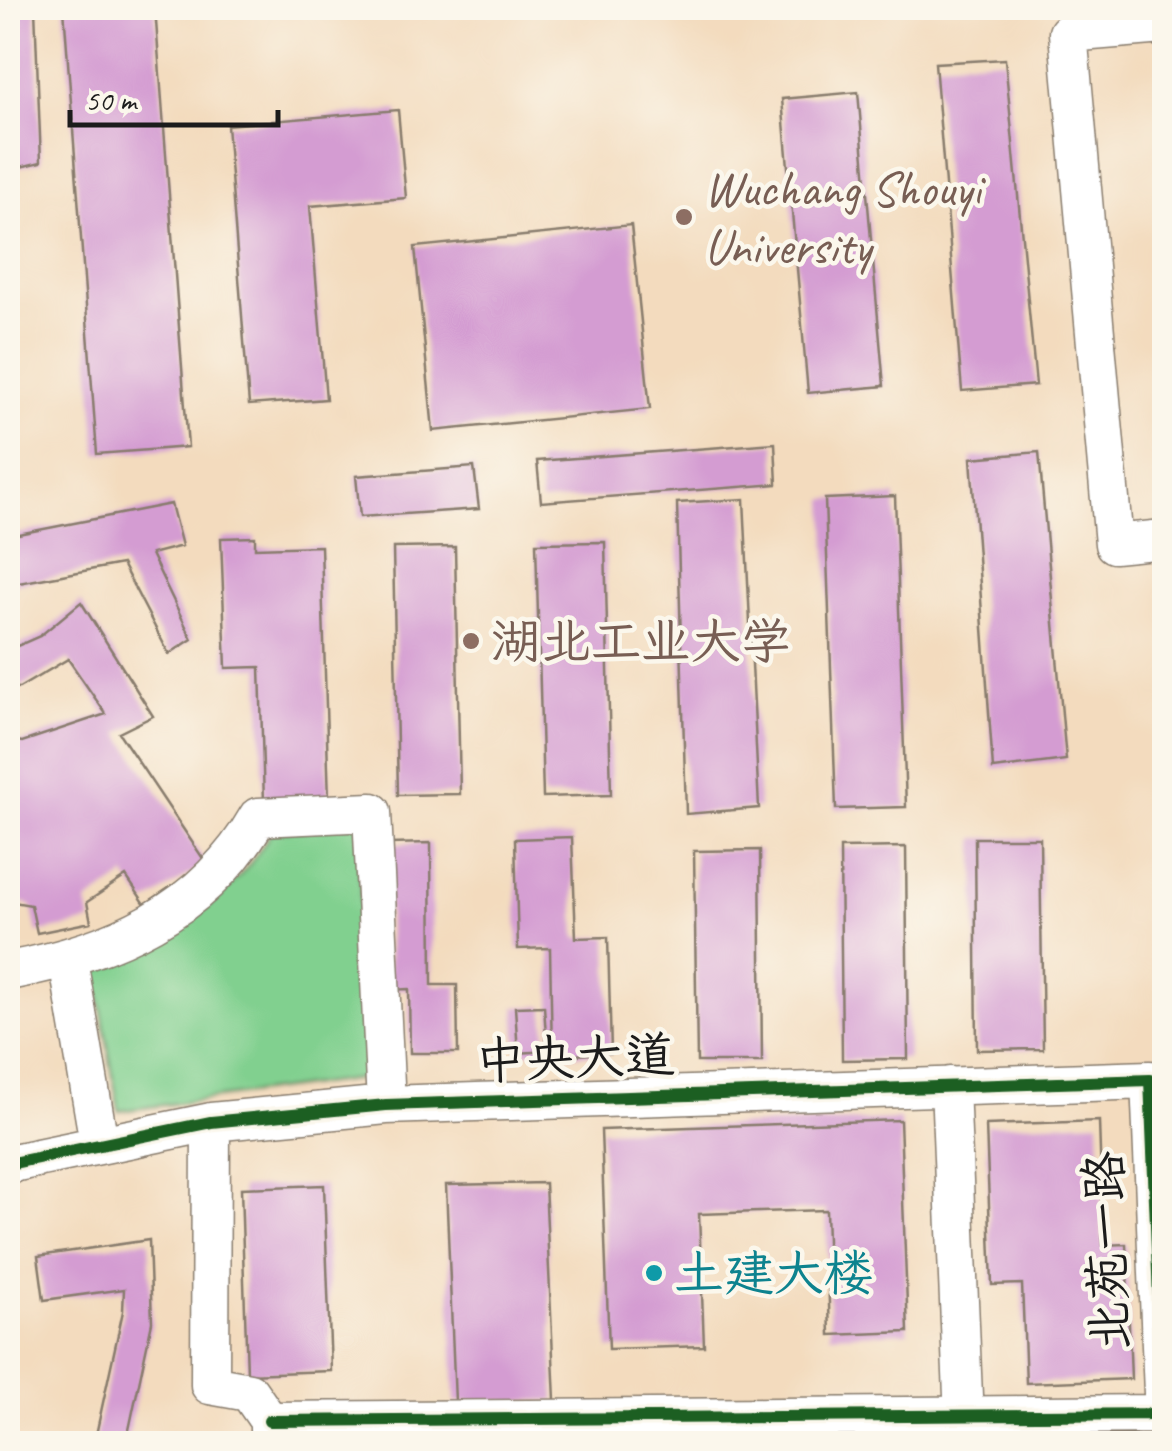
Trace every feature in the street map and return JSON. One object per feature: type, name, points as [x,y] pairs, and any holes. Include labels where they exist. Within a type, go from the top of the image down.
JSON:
[{"type":"street","points":[[1164,25],[1068,33],[1114,544],[1164,539]]},
{"type":"street","points":[[8,972],[68,960],[174,911],[214,880],[240,850],[258,818],[372,812],[386,1104]]},
{"type":"street","points":[[68,960],[99,1143]]},
{"type":"street","name":"中央大道","points":[[8,1164],[212,1122],[386,1104],[1150,1080]]},
{"type":"street","name":"北苑一路","points":[[1150,1080],[1164,1416]]},
{"type":"street","points":[[950,1086],[965,1430]]},
{"type":"street","points":[[212,1122],[210,1384],[249,1392],[269,1432],[965,1430],[1164,1416]]},
{"type":"green space","points":[[358,823],[367,1078],[119,1111],[95,973],[195,916],[237,879],[271,832]]},
{"type":"building","points":[[8,8],[35,8],[41,162],[8,170]]},
{"type":"building","points":[[64,8],[155,8],[188,447],[97,454]]},
{"type":"building","points":[[1005,59],[1036,385],[962,391],[935,63]]},
{"type":"building","points":[[858,92],[884,386],[808,393],[782,99]]},
{"type":"building","points":[[398,110],[406,198],[310,206],[326,399],[249,405],[227,125]]},
{"type":"building","points":[[631,225],[650,409],[433,431],[415,247]]},
{"type":"building","points":[[775,443],[777,484],[541,502],[537,461]]},
{"type":"building","points":[[1039,452],[1066,760],[993,769],[971,458]]},
{"type":"building","points":[[474,467],[479,509],[360,517],[356,476]]},
{"type":"building","points":[[895,496],[906,807],[836,809],[825,499]]},
{"type":"building","points":[[744,499],[759,808],[686,814],[677,503]]},
{"type":"building","points":[[171,504],[182,546],[151,554],[192,639],[169,654],[122,564],[8,585],[8,536]]},
{"type":"building","points":[[255,537],[255,548],[321,546],[329,801],[264,803],[260,667],[226,668],[221,538]]},
{"type":"building","points":[[605,542],[611,795],[543,797],[536,543]]},
{"type":"building","points":[[455,547],[460,794],[398,795],[393,548]]},
{"type":"building","points":[[81,602],[153,716],[119,733],[206,863],[145,904],[126,876],[87,902],[91,922],[37,933],[31,905],[8,901],[8,739],[22,742],[106,714],[68,659],[19,688],[8,687],[8,650],[40,636]]},
{"type":"building","points":[[572,837],[576,938],[608,937],[611,1053],[552,1056],[550,948],[518,949],[515,839]]},
{"type":"building","points":[[975,838],[1040,838],[1043,1049],[977,1050]]},
{"type":"building","points":[[431,843],[432,985],[457,985],[458,1053],[410,1053],[409,989],[389,990],[388,844]]},
{"type":"building","points":[[906,847],[908,1059],[842,1060],[840,848]]},
{"type":"building","points":[[760,850],[762,1062],[697,1062],[694,851]]},
{"type":"building","points":[[544,1006],[547,1051],[518,1053],[515,1007]]},
{"type":"building","name":"土建大楼","points":[[900,1120],[908,1332],[830,1335],[826,1210],[699,1214],[704,1346],[609,1349],[601,1130]]},
{"type":"building","points":[[1099,1121],[1103,1245],[1126,1244],[1131,1379],[1026,1383],[1022,1284],[992,1285],[986,1125]]},
{"type":"building","points":[[545,1183],[555,1400],[455,1402],[446,1185]]},
{"type":"building","points":[[324,1185],[331,1371],[247,1374],[241,1188]]},
{"type":"building","points":[[149,1240],[152,1322],[126,1444],[94,1444],[123,1311],[124,1289],[44,1300],[38,1256]]},
{"type":"building","points":[[918,1434],[918,1444],[831,1444],[831,1437]]},
{"type":"building","points":[[1099,1435],[1138,1435],[1138,1444],[1099,1444]]},
{"type":"building","points":[[1036,1438],[1036,1444],[997,1444],[997,1439]]},
{"type":"cycle path","points":[[8,1164],[211,1122],[386,1105],[1150,1080],[1164,1418]]},
{"type":"cycle path","points":[[269,1421],[1164,1414]]},
{"type":"place","name":"Wuchang Shouyi University","points":[[684,217]]},
{"type":"place","name":"湖北工业大学","points":[[471,641]]},
{"type":"place","name":"土建大楼","points":[[654,1273]]}]
